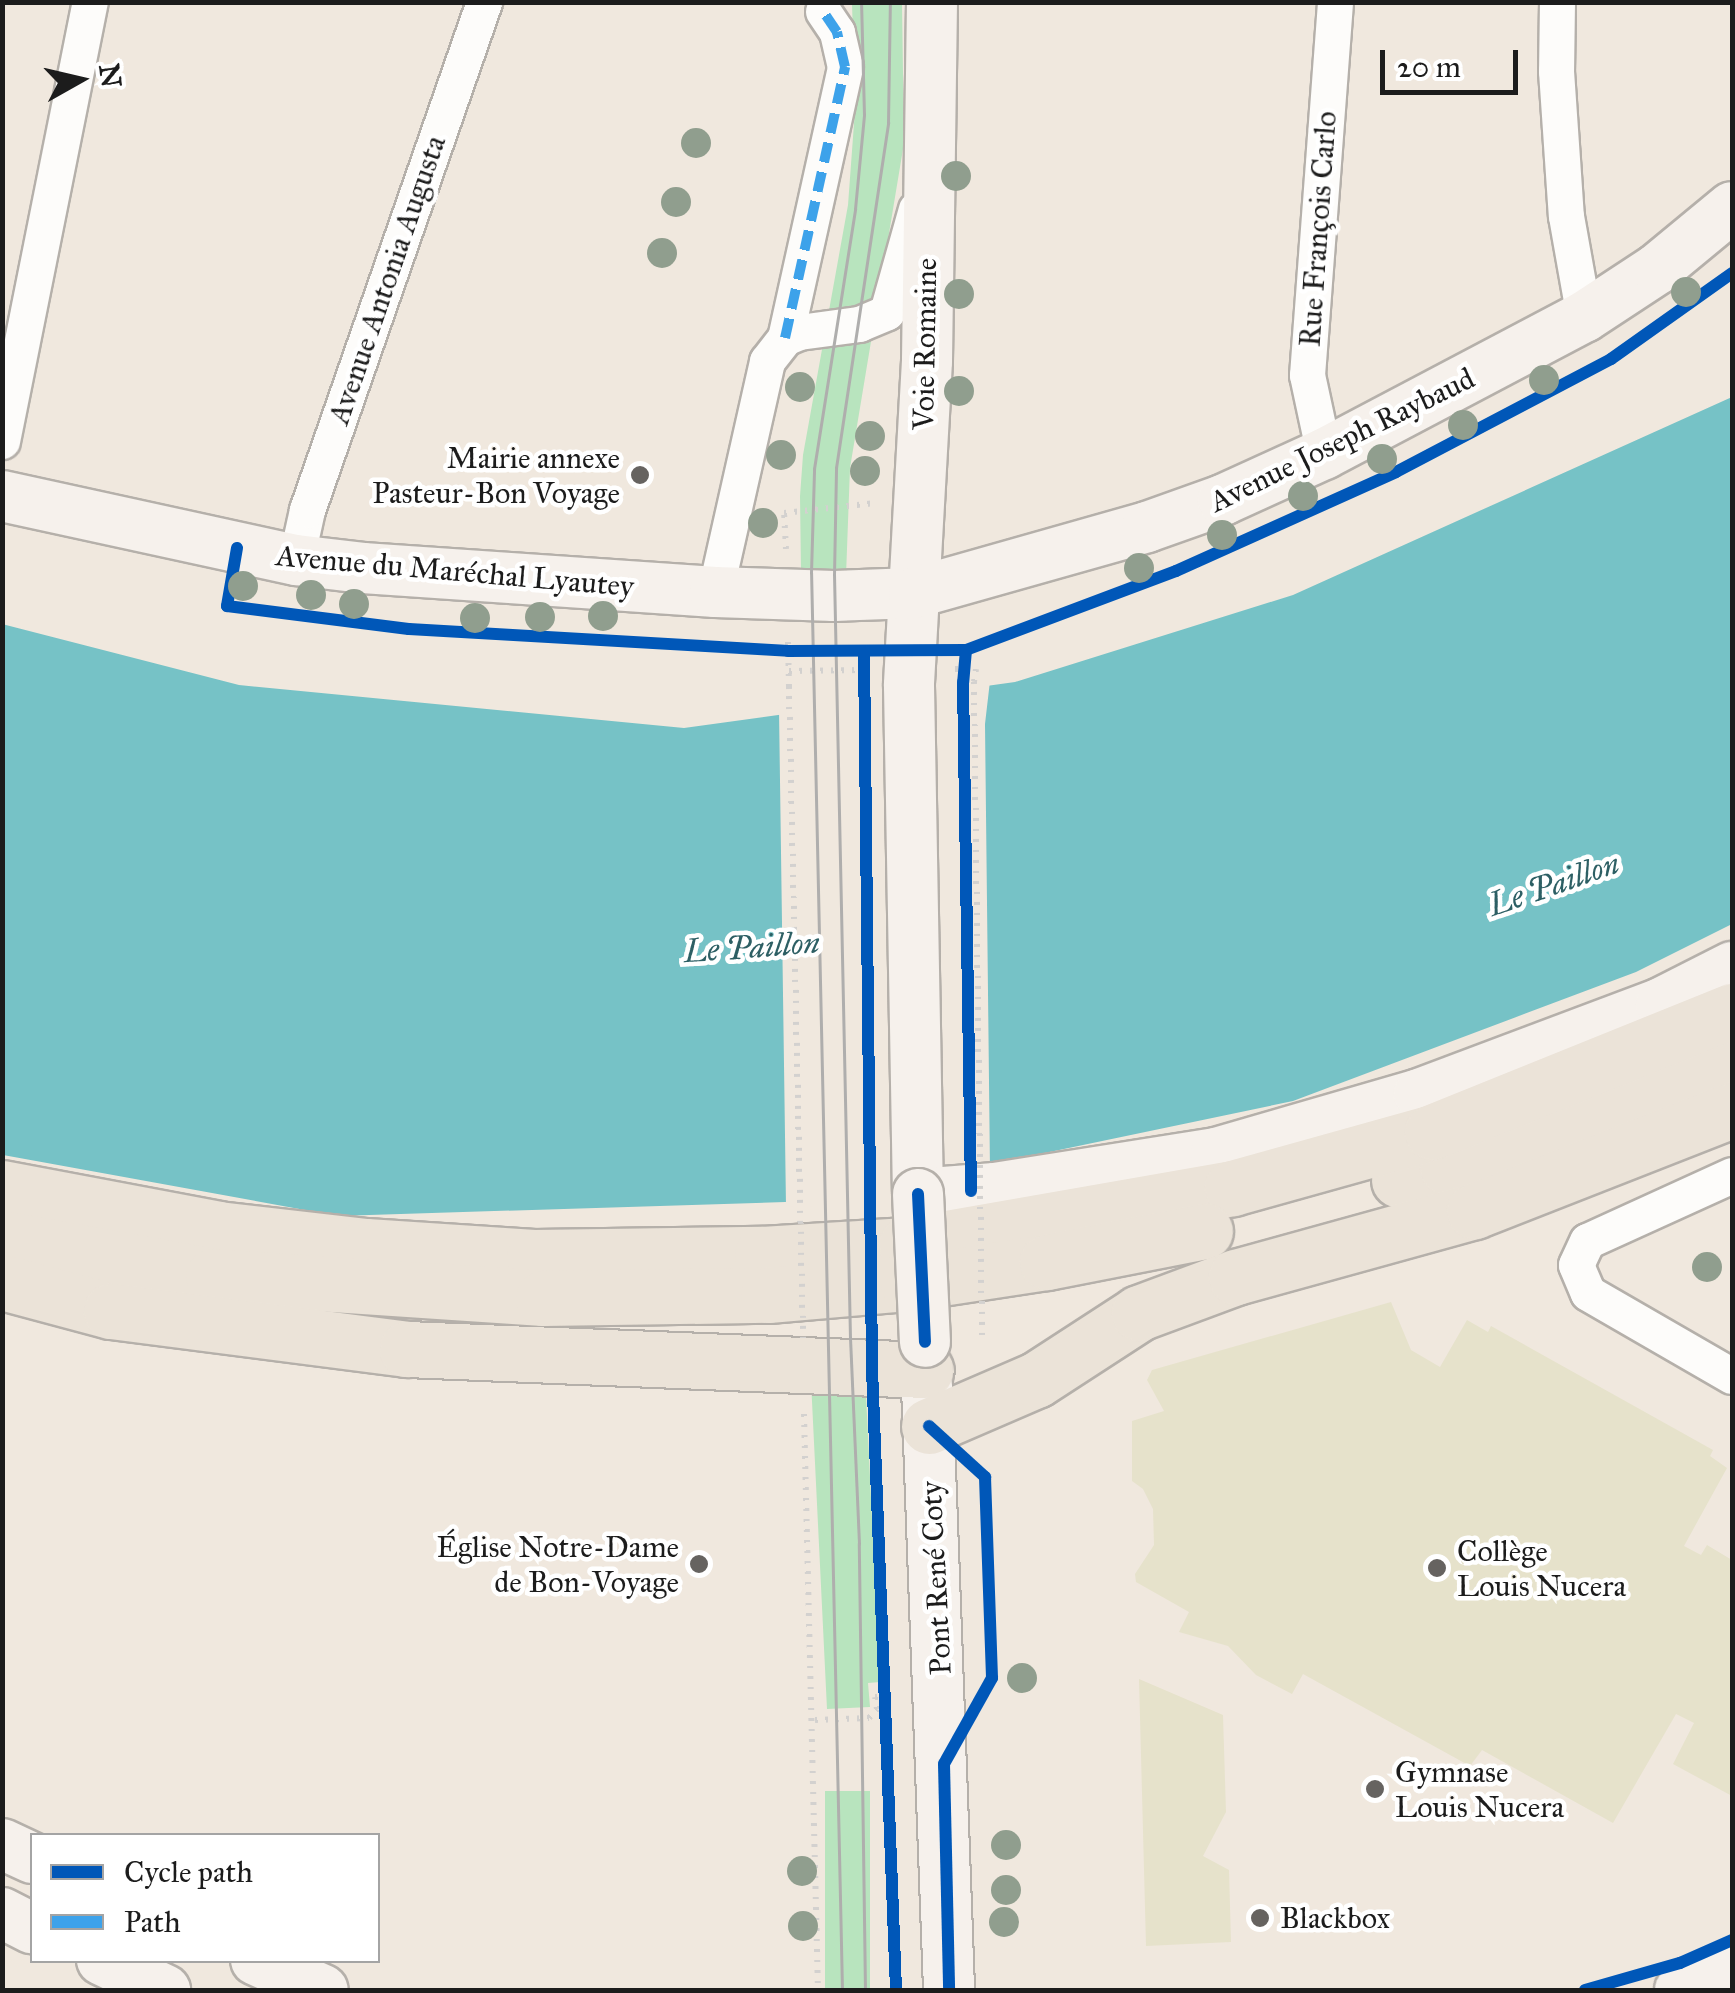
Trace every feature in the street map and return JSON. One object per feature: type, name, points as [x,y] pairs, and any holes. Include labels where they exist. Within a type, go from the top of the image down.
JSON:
[{"type":"main road","name":"Voie Romaine","points":[[887,667],[914,593],[926,361],[932,2]]},
{"type":"main road","name":"Avenue Joseph Raybaud","points":[[914,593],[1147,527],[1324,454],[1584,317],[1657,269],[1732,207]]},
{"type":"main road","name":"Avenue du Maréchal Lyautey","points":[[2,496],[296,560],[455,577],[715,592],[834,596],[914,593]]},
{"type":"main road","name":"Pont René Coty","points":[[887,667],[926,1356],[949,1990]]},
{"type":"main road","points":[[918,1194],[977,1190],[1216,1153],[1420,1094],[1661,1003],[1732,966]]},
{"type":"main road","points":[[2,1188],[218,1229],[366,1246],[534,1257],[762,1254],[906,1245],[1232,1188],[1414,1137],[1732,1011]]},
{"type":"main road","points":[[2,1238],[214,1276],[452,1294],[543,1298],[768,1294],[908,1282],[1047,1262],[1277,1214],[1446,1167],[1732,1057]]},
{"type":"main road","points":[[929,1426],[1036,1380],[1138,1312],[1236,1276],[1474,1212],[1732,1110]]},
{"type":"main road","points":[[2,1282],[111,1311],[407,1348],[926,1356]]},
{"type":"main road","points":[[2,1844],[30,1857]]},
{"type":"main road","points":[[2,1914],[30,1927]]},
{"type":"main road","points":[[108,1963],[165,1990]]},
{"type":"main road","points":[[263,1963],[323,1990]]},
{"type":"main road","points":[[1680,1990],[1732,1968]]},
{"type":"street","points":[[2,441],[90,2]]},
{"type":"street","name":"Avenue Antonia Augusta","points":[[296,560],[307,510],[484,2]]},
{"type":"street","name":"Rue François Carlo","points":[[1324,454],[1307,375],[1335,2]]},
{"type":"street","points":[[1558,2],[1556,71],[1566,216],[1584,317]]},
{"type":"street","points":[[715,592],[767,361],[785,338],[845,66],[836,32],[823,11]]},
{"type":"street","points":[[785,338],[799,332],[859,324],[887,312],[929,165]]},
{"type":"street","points":[[1732,1175],[1588,1241],[1576,1266],[1588,1293],[1732,1376]]},
{"type":"path","points":[[768,650],[794,651]]},
{"type":"path","points":[[887,667],[966,650],[982,1336]]},
{"type":"path","points":[[789,686],[818,1990]]},
{"type":"path","points":[[885,1677],[890,1696],[887,1713]]},
{"type":"path","points":[[814,1720],[870,1718],[877,1710],[875,1697],[890,1696]]},
{"type":"shaded area","name":"Collège Louis Nucera","points":[[1391,1302],[1411,1350],[1440,1367],[1467,1320],[1488,1332],[1491,1326],[1713,1450],[1710,1456],[1727,1468],[1684,1546],[1701,1555],[1707,1545],[1732,1560],[1732,1796],[1673,1764],[1694,1723],[1676,1714],[1613,1823],[1482,1750],[1470,1766],[1303,1674],[1292,1694],[1256,1675],[1228,1646],[1179,1632],[1189,1612],[1136,1582],[1135,1574],[1154,1545],[1153,1509],[1143,1489],[1132,1481],[1132,1421],[1164,1411],[1147,1380],[1152,1370]]},
{"type":"shaded area","points":[[1139,1679],[1223,1715],[1226,1812],[1203,1856],[1229,1870],[1231,1942],[1146,1946]]},
{"type":"green space","points":[[852,3],[902,3],[904,143],[850,468],[846,576],[801,573],[800,496],[803,455],[848,205],[855,110]]},
{"type":"green space","points":[[811,1381],[866,1395],[880,1682],[868,1683],[870,1707],[827,1709]]},
{"type":"green space","points":[[825,1791],[870,1791],[870,1990],[825,1990]]},
{"type":"water","name":"Le Paillon","points":[[1732,397],[1732,924],[1636,972],[1293,1101],[816,1201],[338,1216],[3,1155],[2,624],[239,685],[684,728],[1015,682],[1293,595]]},
{"type":"pier","points":[[990,681],[985,724],[990,1170],[817,1206],[786,1207],[779,710]]},
{"type":"tram line","points":[[842,1990],[811,573],[814,469],[855,209],[864,115],[861,2]]},
{"type":"tram line","points":[[865,1990],[859,1544],[850,1338],[834,575],[836,468],[888,123],[890,2]]},
{"type":"marked path","points":[[785,338],[845,67],[837,32],[823,11]]},
{"type":"cycle path","points":[[237,548],[227,606],[409,629],[788,651],[966,650],[1176,571],[1396,472],[1611,359],[1732,273]]},
{"type":"cycle path","points":[[966,650],[963,682],[971,1191]]},
{"type":"cycle path","points":[[864,651],[872,1368],[896,1990]]},
{"type":"cycle path","points":[[918,1194],[925,1342]]},
{"type":"cycle path","points":[[929,1426],[985,1477],[992,1678],[944,1764],[949,1990]]},
{"type":"cycle path","points":[[1585,1990],[1680,1963],[1732,1940]]},
{"type":"place","name":"Mairie annexe Pasteur-Bon Voyage","points":[[640,475]]},
{"type":"place","name":"Église Notre-Dame de Bon-Voyage","points":[[699,1564]]},
{"type":"place","name":"Collège Louis Nucera","points":[[1437,1568]]},
{"type":"place","name":"Gymnase Louis Nucera","points":[[1375,1789]]},
{"type":"place","name":"Blackbox","points":[[1260,1918]]}]
